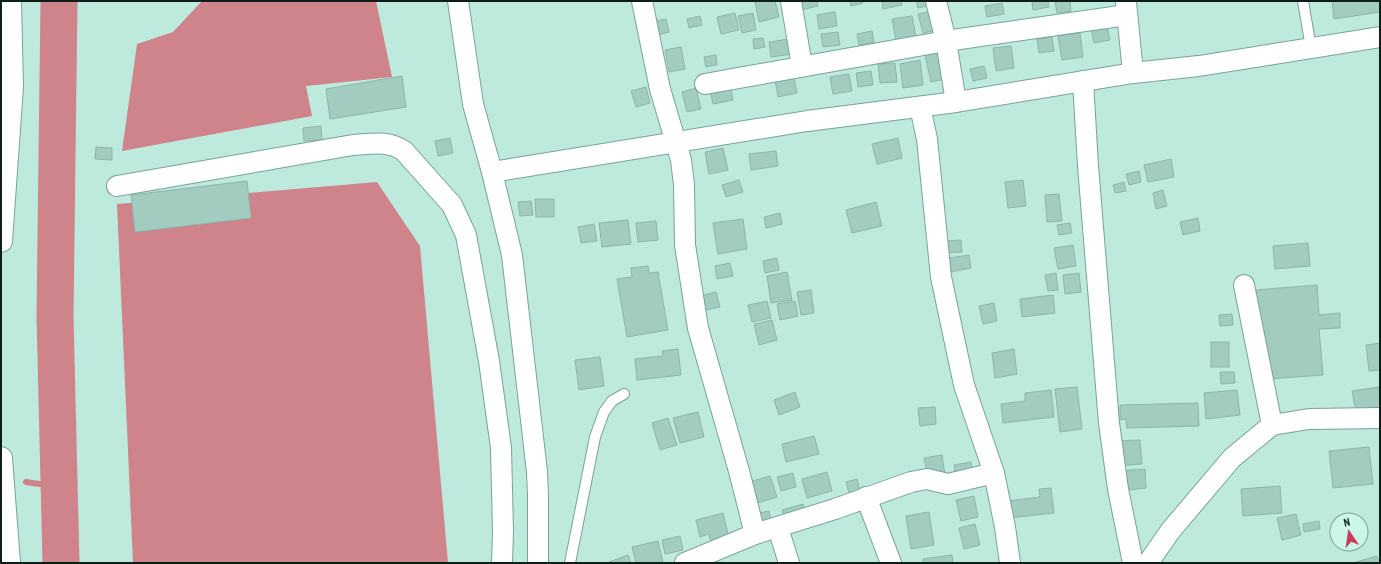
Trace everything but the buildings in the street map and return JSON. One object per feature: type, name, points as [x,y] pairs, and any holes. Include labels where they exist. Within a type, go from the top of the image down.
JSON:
[{"type":"street","points":[[1,241],[12,87],[10,1]]},
{"type":"street","points":[[458,1],[473,104],[492,172],[512,254],[537,472],[538,563]]},
{"type":"street","points":[[642,1],[660,89],[674,142],[681,160],[684,185],[685,245],[698,328],[756,534]]},
{"type":"street","points":[[791,1],[802,66]]},
{"type":"street","points":[[936,1],[946,41],[956,102]]},
{"type":"street","points":[[705,84],[1127,8],[1133,73]]},
{"type":"street","points":[[492,172],[807,121],[956,102],[1133,73],[1199,66],[1380,37]]},
{"type":"street","points":[[1083,81],[1088,166],[1109,423],[1118,489],[1133,563]]},
{"type":"street","points":[[920,107],[927,139],[941,278],[964,385],[994,473],[1006,527],[1010,563]]},
{"type":"street","points":[[117,186],[353,145],[385,143],[395,144],[404,151],[452,206],[466,235],[489,361],[500,448],[504,531],[502,563]]},
{"type":"street","points":[[1244,285],[1272,425]]},
{"type":"street","points":[[1148,563],[1171,530],[1232,458],[1272,425],[1309,419],[1380,418]]},
{"type":"street","points":[[1,458],[4,524],[9,563]]},
{"type":"street","points":[[684,563],[756,534],[778,528],[919,480],[927,478],[948,484],[994,473]]},
{"type":"street","points":[[866,497],[891,563]]},
{"type":"street","points":[[778,528],[789,563]]},
{"type":"lane","points":[[1303,1],[1311,48]]},
{"type":"lane","points":[[570,563],[595,438],[604,412],[612,401],[624,394]]},
{"type":"shaded area","points":[[202,1],[376,1],[392,77],[306,86],[312,116],[122,151],[137,44],[173,32]]},
{"type":"shaded area","points":[[377,182],[420,246],[448,563],[133,563],[117,204]]},
{"type":"waterway","points":[[59,1],[55,316],[61,563]]},
{"type":"waterway","points":[[26,482],[59,487]]}]
